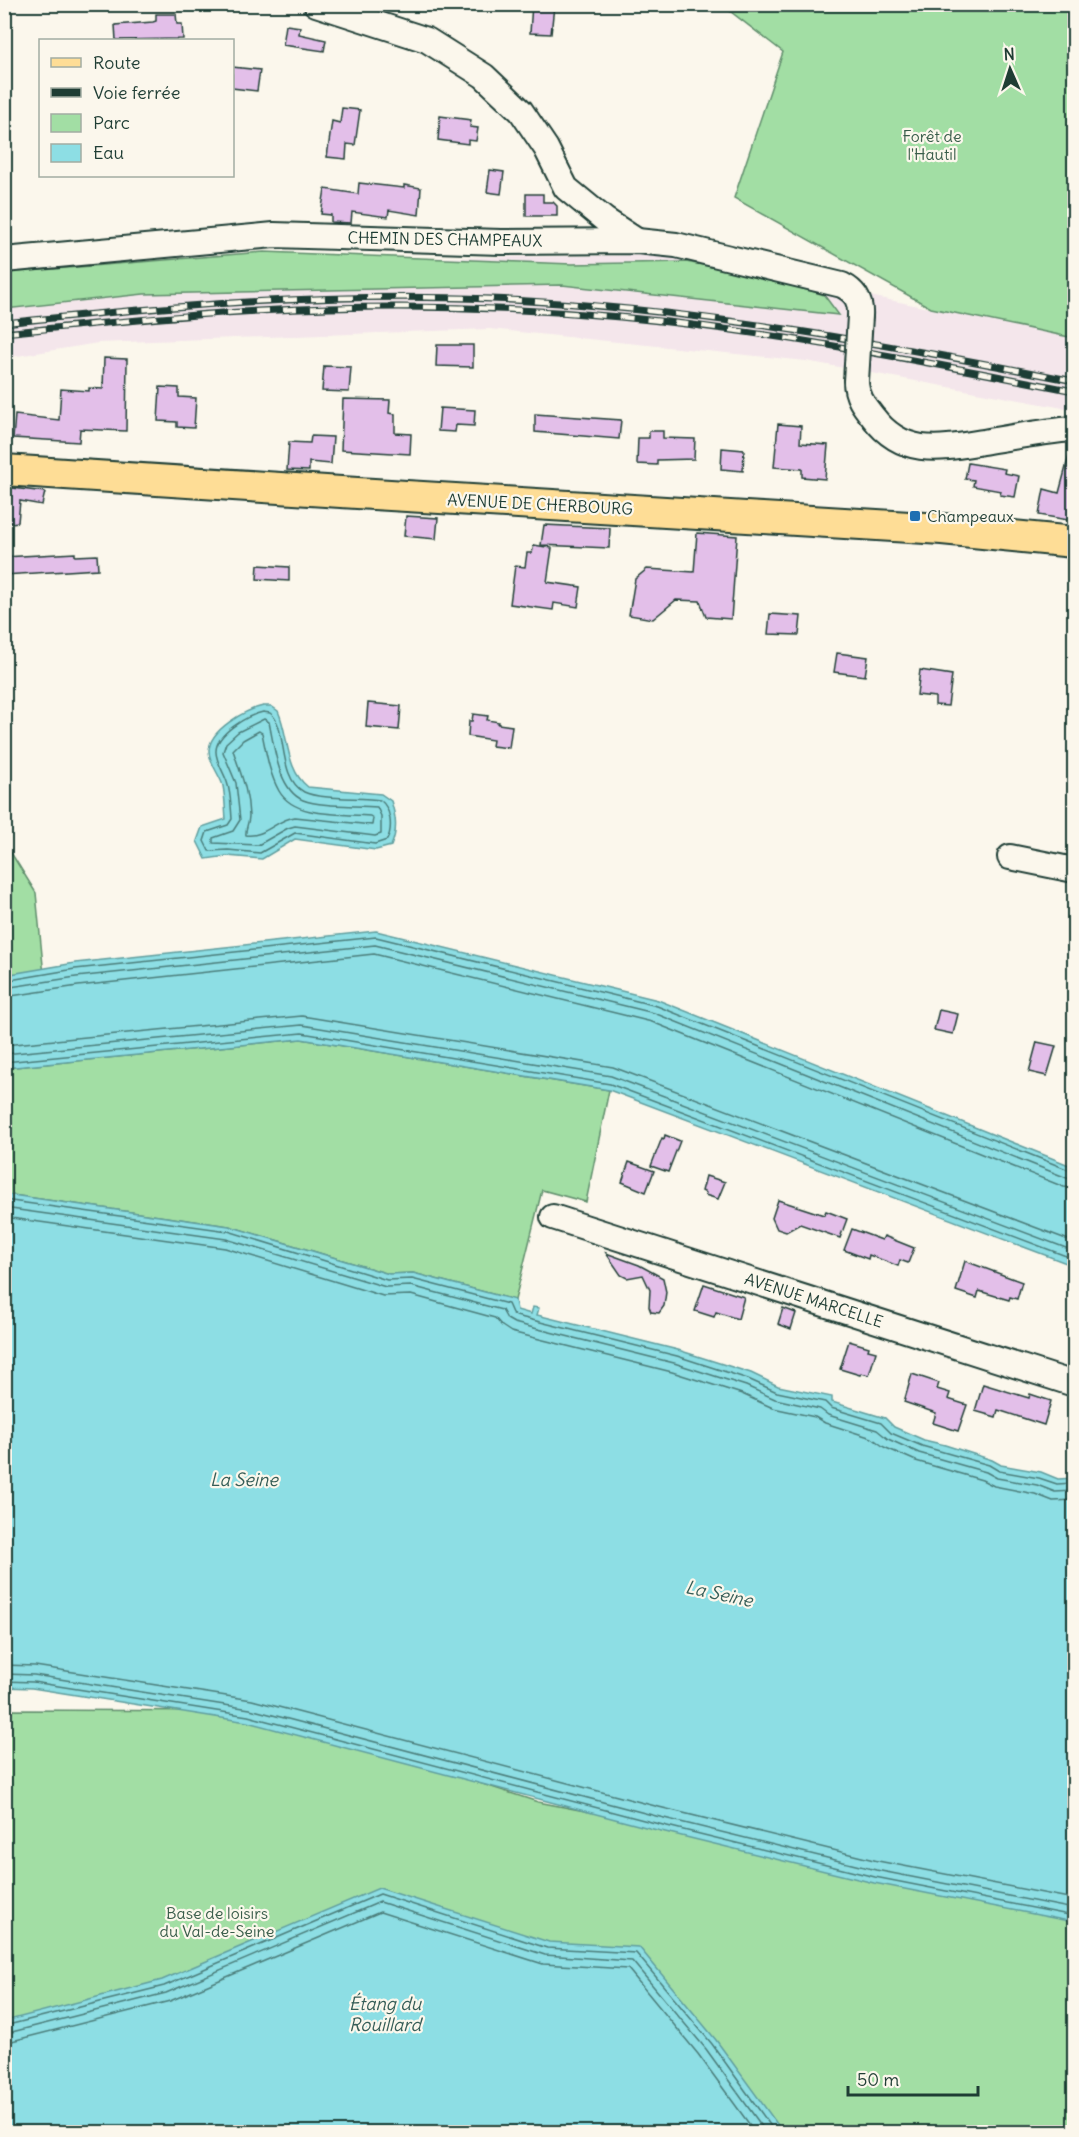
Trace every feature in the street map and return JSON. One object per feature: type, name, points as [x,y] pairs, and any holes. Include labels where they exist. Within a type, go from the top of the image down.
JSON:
[{"type":"main road","name":"AVENUE DE CHERBOURG","points":[[4,470],[942,529],[1074,542]]},
{"type":"street","points":[[316,4],[427,40],[484,76],[521,111],[546,148],[566,188],[605,220],[637,241]]},
{"type":"street","name":"CHEMIN DES CHAMPEAUX","points":[[4,260],[274,235],[501,242],[637,241],[676,245],[842,285],[855,294],[861,316],[856,381],[858,397],[877,422],[893,437],[915,447],[946,449],[1074,429]]},
{"type":"street","points":[[1010,857],[1074,870]]},
{"type":"street","name":"AVENUE MARCELLE","points":[[553,1217],[1074,1384]]},
{"type":"shaded area","points":[[672,255],[1074,338],[1074,410],[806,361],[489,329],[98,343],[5,358],[5,271],[173,261]]},
{"type":"green space","name":"Forêt de l'Hautil","points":[[722,5],[1074,5],[1074,338],[931,308],[734,198],[783,52]]},
{"type":"green space","points":[[264,252],[572,264],[686,262],[773,278],[824,295],[839,315],[562,285],[144,294],[5,309],[5,273]]},
{"type":"green space","points":[[5,847],[8,848],[36,893],[45,986],[5,989]]},
{"type":"green space","points":[[301,1039],[609,1090],[586,1202],[542,1190],[515,1300],[413,1273],[389,1274],[229,1226],[5,1194],[5,1068]]},
{"type":"green space","name":"Base de loisirs du Val-de-Seine","points":[[5,1710],[256,1711],[538,1802],[839,1860],[1074,1919],[1074,2132],[5,2132]]},
{"type":"water","points":[[263,706],[271,706],[278,711],[291,761],[295,771],[308,787],[381,794],[391,801],[396,824],[391,846],[376,850],[295,839],[262,859],[227,856],[206,859],[197,841],[202,827],[226,819],[223,786],[209,751],[211,743],[229,722]]},
{"type":"water","points":[[376,931],[658,1000],[1074,1167],[1074,1266],[609,1090],[301,1039],[5,1068],[5,975],[75,963]]},
{"type":"water","name":"La Seine","points":[[5,1194],[229,1226],[389,1274],[413,1273],[515,1300],[517,1310],[531,1314],[533,1307],[539,1308],[537,1315],[678,1350],[751,1373],[778,1386],[832,1397],[832,1402],[885,1418],[894,1427],[924,1440],[992,1460],[1001,1465],[1041,1472],[1058,1479],[1074,1478],[1074,1922],[874,1883],[653,1829],[247,1722],[32,1688],[5,1687]]},
{"type":"water","name":"Étang du Rouillard","points":[[379,1888],[549,1942],[639,1947],[716,2040],[783,2132],[5,2132],[5,2021],[162,1980]]},
{"type":"building","points":[[532,4],[554,6],[551,34],[530,33]]},
{"type":"building","points":[[156,14],[176,14],[177,24],[182,24],[183,39],[116,39],[115,25],[156,21]]},
{"type":"building","points":[[286,25],[300,27],[299,34],[326,40],[324,51],[283,45]]},
{"type":"building","points":[[234,67],[260,70],[257,91],[234,88]]},
{"type":"building","points":[[342,108],[360,110],[355,145],[347,144],[346,159],[327,157],[332,121],[340,123]]},
{"type":"building","points":[[440,116],[471,120],[470,127],[478,128],[476,141],[468,140],[468,144],[438,140]]},
{"type":"building","points":[[490,170],[504,172],[501,194],[487,192]]},
{"type":"building","points":[[359,183],[421,188],[419,215],[389,210],[388,217],[352,212],[351,223],[331,222],[331,215],[321,214],[325,189],[358,194]]},
{"type":"building","points":[[526,194],[543,194],[543,202],[553,202],[557,206],[557,216],[526,216]]},
{"type":"building","points":[[437,345],[473,345],[473,367],[436,366]]},
{"type":"building","points":[[104,358],[127,359],[126,431],[80,429],[79,442],[13,438],[15,415],[59,420],[61,389],[89,391],[89,388],[103,389]]},
{"type":"building","points":[[324,366],[351,367],[349,392],[322,391]]},
{"type":"building","points":[[160,387],[179,388],[179,397],[196,398],[194,428],[177,427],[177,422],[158,421]]},
{"type":"building","points":[[343,399],[390,400],[389,413],[395,414],[395,433],[411,434],[410,454],[341,450]]},
{"type":"building","points":[[440,408],[475,410],[474,426],[456,425],[455,432],[438,431]]},
{"type":"building","points":[[535,414],[621,420],[619,439],[535,432]]},
{"type":"building","points":[[778,424],[801,426],[800,443],[828,445],[825,479],[802,477],[802,469],[774,467]]},
{"type":"building","points":[[649,431],[663,431],[663,438],[695,439],[694,459],[657,460],[657,465],[637,464],[638,438],[649,438]]},
{"type":"building","points":[[311,436],[333,437],[331,464],[309,462],[309,471],[287,470],[289,442],[310,443]]},
{"type":"building","points":[[722,448],[744,450],[743,471],[721,469]]},
{"type":"building","points":[[1070,452],[1074,452],[1074,521],[1039,515],[1044,489],[1059,493]]},
{"type":"building","points":[[968,463],[1005,469],[1004,473],[1019,476],[1015,497],[1000,495],[1001,491],[973,486],[974,480],[965,479]]},
{"type":"building","points":[[4,487],[45,492],[42,505],[20,501],[18,522],[4,524],[6,498],[4,498]]},
{"type":"building","points":[[406,516],[438,518],[436,539],[404,536]]},
{"type":"building","points":[[544,525],[610,528],[609,548],[541,545]]},
{"type":"building","points":[[697,533],[737,536],[731,619],[706,617],[700,601],[676,600],[653,619],[629,615],[635,579],[647,569],[694,572]]},
{"type":"building","points":[[534,545],[552,548],[547,582],[581,587],[578,607],[554,603],[553,610],[510,604],[515,566],[525,567],[527,553],[532,553]]},
{"type":"building","points":[[75,553],[75,556],[97,555],[98,569],[4,575],[4,557]]},
{"type":"building","points":[[258,565],[289,567],[289,581],[257,579]]},
{"type":"building","points":[[770,614],[801,616],[799,635],[768,634]]},
{"type":"building","points":[[837,653],[868,657],[865,676],[834,672]]},
{"type":"building","points":[[920,670],[952,675],[948,706],[935,705],[935,697],[917,695]]},
{"type":"building","points":[[368,703],[401,706],[399,730],[366,727]]},
{"type":"building","points":[[473,714],[488,716],[487,720],[512,726],[509,748],[492,746],[493,740],[468,736],[469,721],[472,721]]},
{"type":"building","points":[[939,1010],[958,1014],[953,1034],[934,1030]]},
{"type":"building","points":[[1037,1042],[1056,1046],[1047,1076],[1029,1072]]},
{"type":"building","points":[[665,1135],[680,1141],[668,1172],[651,1166]]},
{"type":"building","points":[[629,1162],[654,1171],[646,1192],[622,1182]]},
{"type":"building","points":[[706,1176],[725,1182],[718,1199],[705,1195],[706,1193],[702,1191]]},
{"type":"building","points":[[778,1200],[824,1215],[826,1211],[847,1219],[840,1238],[800,1224],[786,1232],[777,1229],[772,1218]]},
{"type":"building","points":[[852,1229],[882,1240],[884,1236],[914,1248],[908,1263],[900,1260],[898,1266],[869,1255],[868,1259],[844,1250]]},
{"type":"building","points":[[606,1253],[639,1265],[663,1278],[666,1292],[664,1306],[659,1313],[651,1312],[650,1290],[643,1275],[627,1278],[621,1275]]},
{"type":"building","points":[[965,1261],[1022,1282],[1017,1299],[1010,1297],[1009,1300],[979,1291],[977,1298],[956,1291]]},
{"type":"building","points":[[704,1284],[744,1297],[738,1319],[716,1312],[714,1317],[695,1311]]},
{"type":"building","points":[[783,1308],[796,1313],[791,1329],[778,1324]]},
{"type":"building","points":[[849,1341],[869,1347],[868,1350],[876,1352],[869,1375],[861,1373],[860,1375],[840,1369]]},
{"type":"building","points":[[912,1374],[939,1383],[937,1389],[950,1393],[948,1399],[967,1405],[958,1431],[933,1423],[936,1413],[904,1402]]},
{"type":"building","points":[[983,1384],[1029,1398],[1030,1394],[1051,1401],[1044,1425],[998,1410],[996,1417],[975,1411]]},
{"type":"railway","points":[[4,323],[186,306],[308,299],[430,297],[565,303],[711,318],[857,340],[1074,381]]},
{"type":"railway","points":[[4,333],[194,315],[348,307],[530,310],[620,317],[734,330],[848,348],[1074,391]]},
{"type":"place","name":"Champeaux","points":[[915,516]]}]
